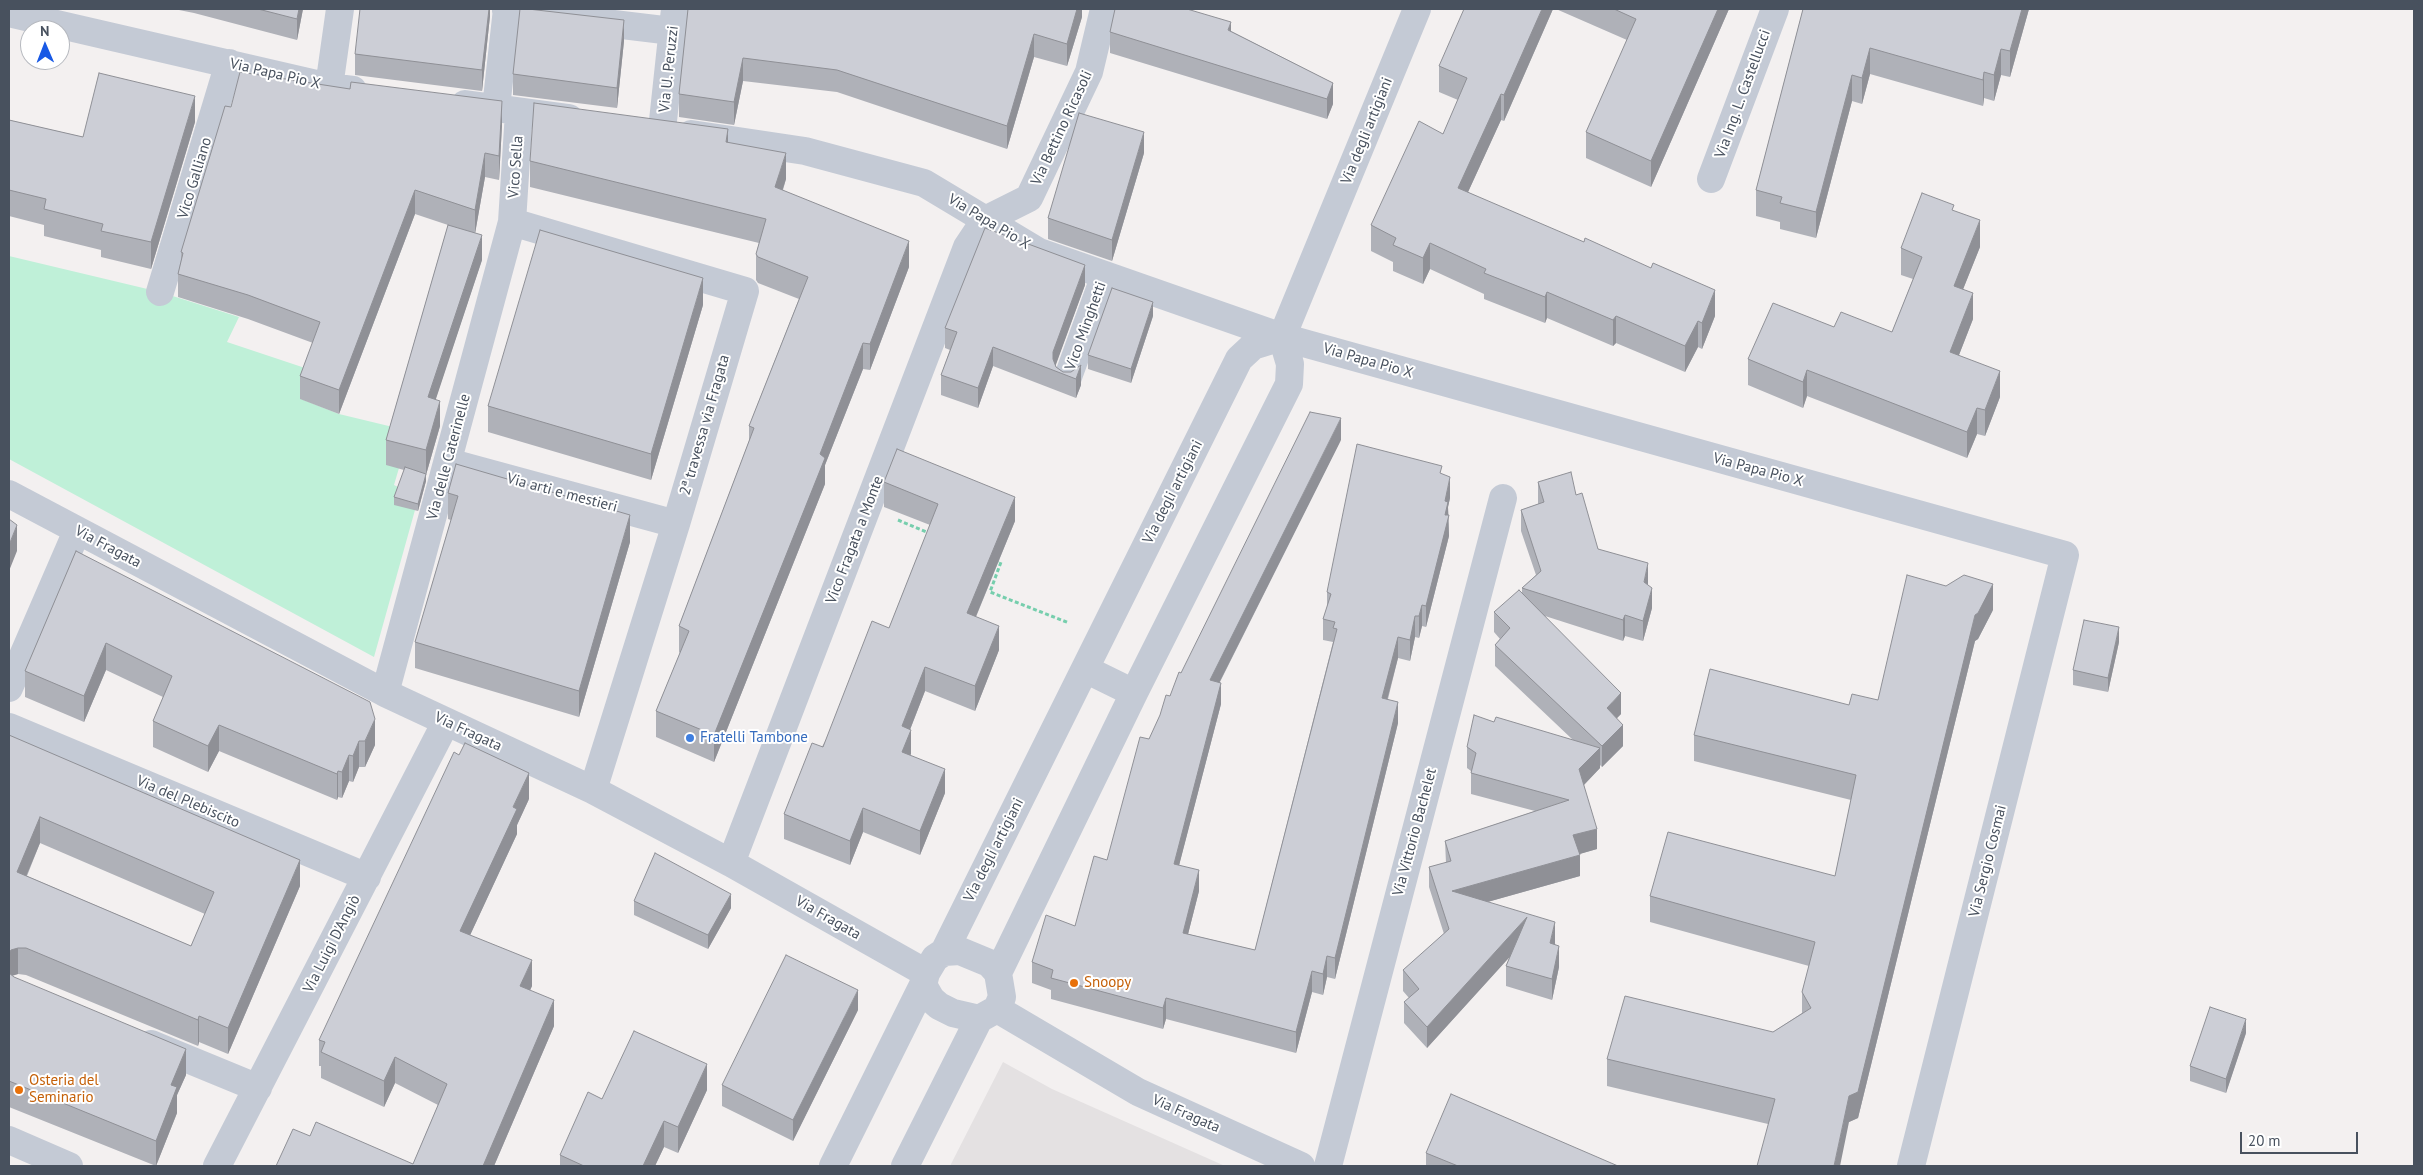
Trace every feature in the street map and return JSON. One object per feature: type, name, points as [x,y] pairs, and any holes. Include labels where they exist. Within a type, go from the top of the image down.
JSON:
[{"type":"street","points":[[329,87],[340,9]]},
{"type":"street","name":"Via Bettino Ricasoli","points":[[985,220],[1029,198],[1089,72],[1104,9]]},
{"type":"street","name":"Via degli artigiani","points":[[944,952],[1239,359],[1253,346],[1282,337],[1418,9]]},
{"type":"street","name":"Via Ing. L. Castellucci","points":[[1711,178],[1775,9]]},
{"type":"street","points":[[507,10],[674,20]]},
{"type":"street","name":"Vico Sella","points":[[507,10],[512,222]]},
{"type":"street","name":"Via Papa Pio X","points":[[9,13],[329,87],[378,93]]},
{"type":"street","name":"Via U. Peruzzi","points":[[662,130],[674,20]]},
{"type":"street","name":"Vico Galliano","points":[[160,292],[229,64]]},
{"type":"street","points":[[437,101],[596,121]]},
{"type":"street","name":"Via Papa Pio X","points":[[634,126],[805,151],[924,182],[1039,252],[1282,337],[2065,555]]},
{"type":"street","name":"Vico Fragata a Monte","points":[[731,862],[967,247],[985,220]]},
{"type":"street","name":"Via delle Caterinelle","points":[[385,693],[512,222]]},
{"type":"street","name":"2ª travessa via Fragata","points":[[512,222],[745,292],[676,524],[593,790]]},
{"type":"street","name":"Vico Minghetti","points":[[1068,377],[1105,276]]},
{"type":"street","points":[[998,974],[1134,693],[1289,384],[1290,364],[1282,337]]},
{"type":"street","name":"Via arti e mestieri","points":[[448,462],[676,524]]},
{"type":"street","name":"Via Fragata","points":[[9,494],[385,693],[593,790],[731,862],[924,979]]},
{"type":"street","name":"Via Vittorio Bachelet","points":[[1328,1166],[1503,498]]},
{"type":"street","points":[[9,688],[77,531]]},
{"type":"street","name":"Via Sergio Cosmai","points":[[1911,1166],[2065,555]]},
{"type":"street","points":[[1085,669],[1134,693]]},
{"type":"street","name":"Via Luigi D'Angiò","points":[[217,1166],[446,722]]},
{"type":"street","name":"Via del Plebiscito","points":[[9,727],[367,877]]},
{"type":"street","points":[[834,1166],[935,958],[944,952],[960,951],[977,956],[989,963],[998,974],[1002,997],[988,1014],[905,1166]]},
{"type":"street","points":[[924,979],[932,999],[940,1006],[953,1013],[988,1014]]},
{"type":"street","name":"Via Fragata","points":[[988,1014],[1138,1092],[1302,1166]]},
{"type":"street","points":[[130,1035],[258,1088]]},
{"type":"street","points":[[9,1140],[69,1166]]},
{"type":"path","points":[[867,508],[939,537]]},
{"type":"path","points":[[992,559],[1001,562],[990,592],[1101,636]]},
{"type":"shaded area","points":[[1003,1062],[1052,1089],[1225,1166],[950,1166]]},
{"type":"green space","points":[[9,256],[160,292],[239,317],[227,342],[311,370],[301,399],[339,414],[397,428],[399,468],[394,485],[400,488],[415,510],[374,657],[9,459]]},
{"type":"building","points":[[258,9],[299,9],[297,19]]},
{"type":"building","points":[[360,9],[489,9],[482,70],[355,54]]},
{"type":"building","points":[[520,9],[624,20],[617,88],[513,74]]},
{"type":"building","points":[[688,9],[1077,9],[1067,44],[1034,34],[1007,126],[837,70],[743,58],[734,102],[679,94]]},
{"type":"building","points":[[1115,9],[1187,9],[1231,22],[1228,30],[1333,83],[1327,99],[1110,32]]},
{"type":"building","points":[[1464,9],[1542,9],[1504,95],[1501,94],[1458,188],[1584,242],[1585,238],[1651,268],[1653,263],[1715,290],[1702,323],[1698,321],[1685,346],[1616,316],[1613,320],[1547,292],[1545,297],[1484,273],[1486,269],[1430,243],[1423,258],[1393,245],[1396,238],[1371,225],[1419,121],[1443,134],[1467,78],[1439,66]]},
{"type":"building","points":[[1614,9],[1718,9],[1651,161],[1586,132],[1636,19]]},
{"type":"building","points":[[1803,9],[2022,9],[2010,51],[2001,49],[1994,75],[1984,72],[1983,80],[1870,48],[1862,78],[1852,75],[1816,212],[1780,203],[1782,197],[1756,190]]},
{"type":"building","points":[[240,72],[350,89],[351,82],[502,101],[499,156],[485,153],[475,210],[415,190],[339,390],[300,376],[320,322],[248,295],[178,274],[183,253],[181,252],[225,106],[231,107]]},
{"type":"building","points":[[99,73],[195,96],[151,242],[101,231],[103,224],[44,209],[46,199],[9,190],[9,120],[83,137]]},
{"type":"building","points":[[534,103],[728,129],[726,142],[786,153],[775,187],[909,241],[870,344],[863,343],[820,454],[825,458],[714,735],[656,711],[689,631],[679,626],[754,428],[749,426],[808,277],[758,257],[756,254],[766,219],[530,161]]},
{"type":"building","points":[[1079,113],[1144,132],[1112,240],[1048,218]]},
{"type":"building","points":[[1922,193],[1954,205],[1952,210],[1980,220],[1954,286],[1973,293],[1950,352],[2000,371],[1985,410],[1977,408],[1967,432],[1807,370],[1803,382],[1748,359],[1773,303],[1834,327],[1841,312],[1892,332],[1922,257],[1901,248]]},
{"type":"building","points":[[448,225],[482,235],[428,397],[440,401],[426,450],[386,440]]},
{"type":"building","points":[[985,228],[1085,265],[1053,352],[1056,367],[1063,372],[1071,372],[1081,365],[1076,379],[993,347],[978,388],[941,375],[957,332],[945,328]]},
{"type":"building","points":[[540,230],[703,278],[651,454],[488,406]]},
{"type":"building","points":[[1112,288],[1153,302],[1131,369],[1088,355]]},
{"type":"building","points":[[1310,412],[1341,418],[1210,680],[1221,683],[1174,864],[1199,870],[1183,933],[1255,950],[1337,629],[1333,628],[1335,622],[1323,619],[1331,594],[1327,592],[1357,444],[1442,466],[1440,473],[1450,477],[1445,501],[1448,502],[1445,515],[1449,515],[1426,606],[1422,605],[1419,616],[1415,616],[1410,640],[1398,637],[1382,698],[1398,702],[1335,958],[1327,956],[1323,974],[1312,971],[1296,1032],[1166,998],[1163,1008],[1051,978],[1053,970],[1032,962],[1046,915],[1075,926],[1094,856],[1107,860],[1140,737],[1149,739],[1160,715],[1166,695],[1170,696],[1179,672],[1181,673]]},
{"type":"building","points":[[897,449],[1015,497],[967,613],[999,626],[975,686],[925,667],[902,726],[911,730],[902,752],[945,769],[920,831],[863,808],[850,841],[784,814],[812,743],[823,747],[872,621],[889,628],[938,504],[884,482]]},
{"type":"building","points":[[456,464],[630,515],[579,691],[415,642],[458,496],[448,493]]},
{"type":"building","points":[[405,467],[426,474],[418,504],[394,497]]},
{"type":"building","points":[[1571,472],[1576,495],[1582,493],[1598,549],[1648,563],[1644,582],[1652,588],[1643,621],[1625,615],[1623,620],[1522,588],[1541,571],[1521,510],[1544,502],[1538,482]]},
{"type":"building","points":[[9,519],[17,525],[9,545]]},
{"type":"building","points":[[76,551],[370,702],[375,719],[365,741],[359,741],[353,756],[349,755],[342,772],[338,771],[337,774],[219,725],[208,746],[153,721],[172,676],[106,643],[84,696],[25,671]]},
{"type":"building","points":[[1907,575],[1946,586],[1964,575],[1993,584],[1978,613],[1975,615],[1858,1092],[1849,1096],[1834,1166],[1757,1166],[1775,1099],[1607,1059],[1625,996],[1773,1032],[1811,1008],[1802,992],[1815,942],[1650,896],[1668,832],[1835,876],[1856,775],[1694,735],[1710,669],[1849,705],[1852,694],[1878,700]]},
{"type":"building","points":[[1519,590],[1621,693],[1607,708],[1623,725],[1602,746],[1495,645],[1510,628],[1494,612]]},
{"type":"building","points":[[2084,620],[2119,627],[2108,678],[2073,670]]},
{"type":"building","points":[[1474,715],[1494,722],[1496,717],[1600,748],[1579,769],[1597,829],[1573,835],[1580,855],[1452,891],[1555,922],[1550,943],[1559,946],[1552,979],[1506,966],[1527,917],[1427,1027],[1404,1002],[1419,989],[1403,970],[1449,929],[1429,867],[1451,861],[1445,841],[1569,800],[1471,773],[1476,753],[1467,747]]},
{"type":"building","points":[[9,735],[300,860],[228,1028],[199,1016],[198,1020],[26,948],[11,950],[9,953]],"holes":[[[40,817],[214,892],[191,946],[17,872]]]},
{"type":"building","points":[[465,743],[529,773],[513,807],[517,809],[460,931],[532,960],[520,986],[554,1000],[483,1166],[276,1166],[293,1129],[310,1136],[316,1122],[413,1164],[447,1084],[395,1057],[384,1081],[321,1052],[325,1042],[319,1040],[454,752],[459,755]]},
{"type":"building","points":[[655,853],[731,894],[708,935],[634,901]]},
{"type":"building","points":[[786,955],[858,990],[793,1120],[722,1085]]},
{"type":"building","points":[[9,973],[14,977],[186,1049],[171,1085],[177,1087],[156,1141],[9,1081]]},
{"type":"building","points":[[2210,1007],[2246,1019],[2226,1079],[2190,1066]]},
{"type":"building","points":[[634,1031],[707,1064],[678,1127],[664,1121],[643,1166],[584,1166],[560,1155],[588,1092],[602,1099]]},
{"type":"building","points":[[1451,1094],[1618,1166],[1458,1166],[1426,1153]]},
{"type":"place","name":"Fratelli Tambone","points":[[690,738]]},
{"type":"place","name":"Snoopy","points":[[1074,983]]},
{"type":"place","name":"Osteria del Seminario","points":[[19,1090]]}]
